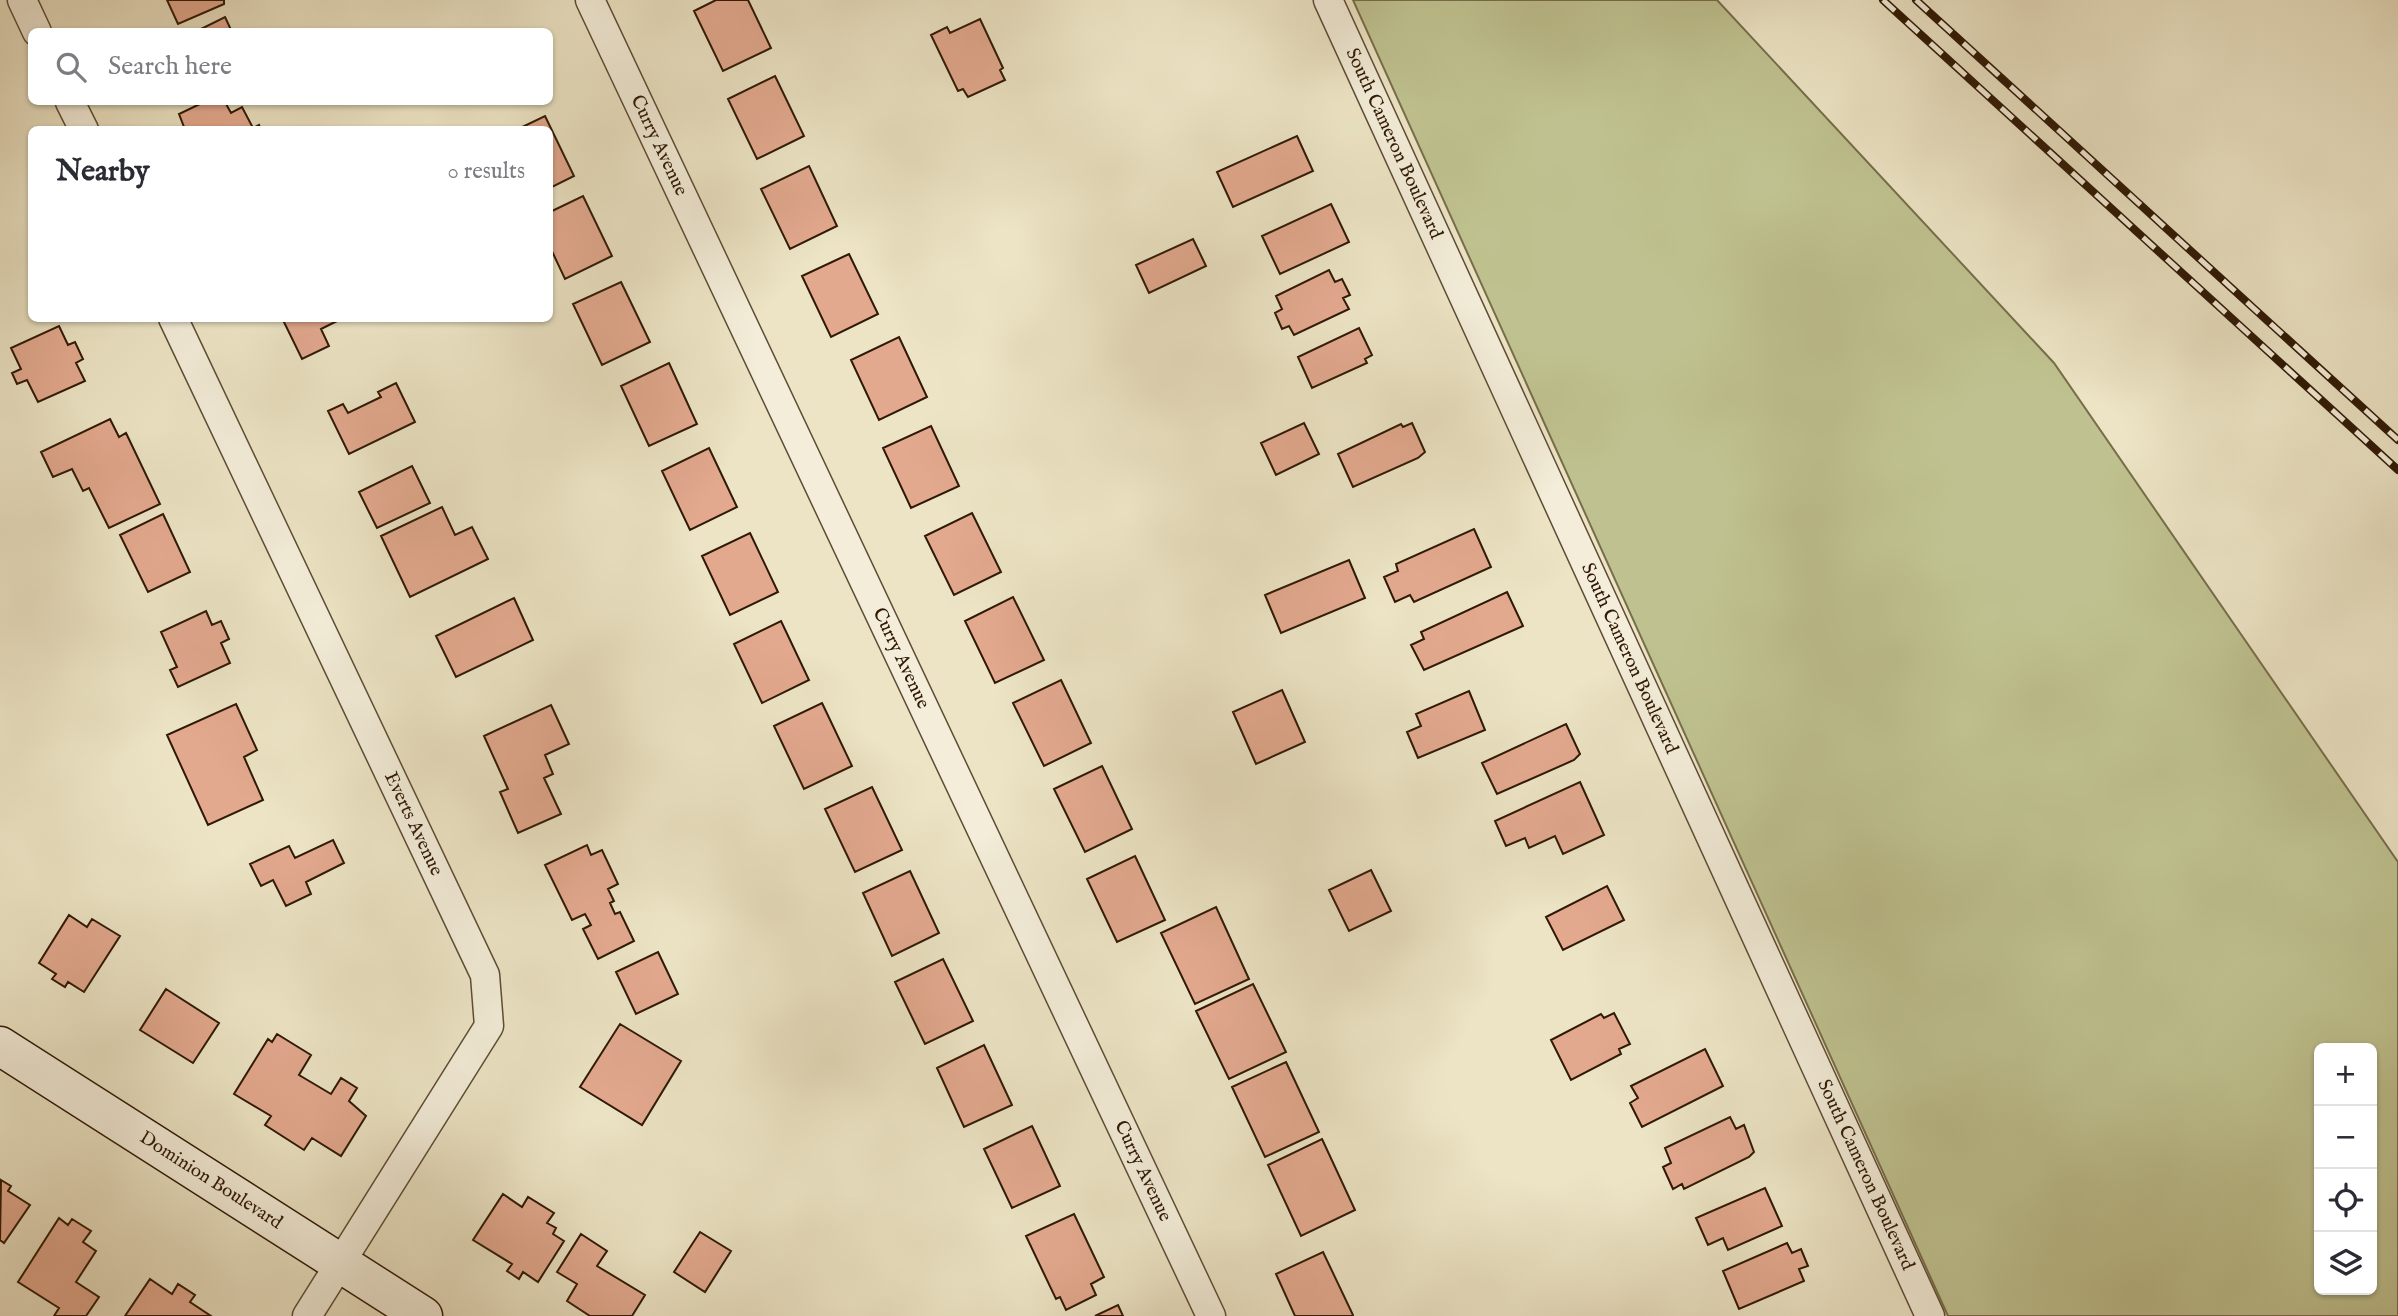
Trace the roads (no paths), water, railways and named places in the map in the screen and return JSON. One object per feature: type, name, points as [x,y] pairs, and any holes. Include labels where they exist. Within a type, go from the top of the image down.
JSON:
[{"type":"street","points":[[22,0],[35,28]]},
{"type":"street","name":"Curry Avenue","points":[[590,0],[1211,1316]]},
{"type":"street","name":"South Cameron Boulevard","points":[[1328,0],[1930,1316]]},
{"type":"street","points":[[72,105],[82,126]]},
{"type":"street","name":"Everts Avenue","points":[[175,322],[485,975],[489,1026],[307,1316]]},
{"type":"street","name":"Dominion Boulevard","points":[[0,1046],[423,1316]]},
{"type":"railway","points":[[1883,0],[2398,470]]},
{"type":"railway","points":[[1916,0],[2398,440]]}]
